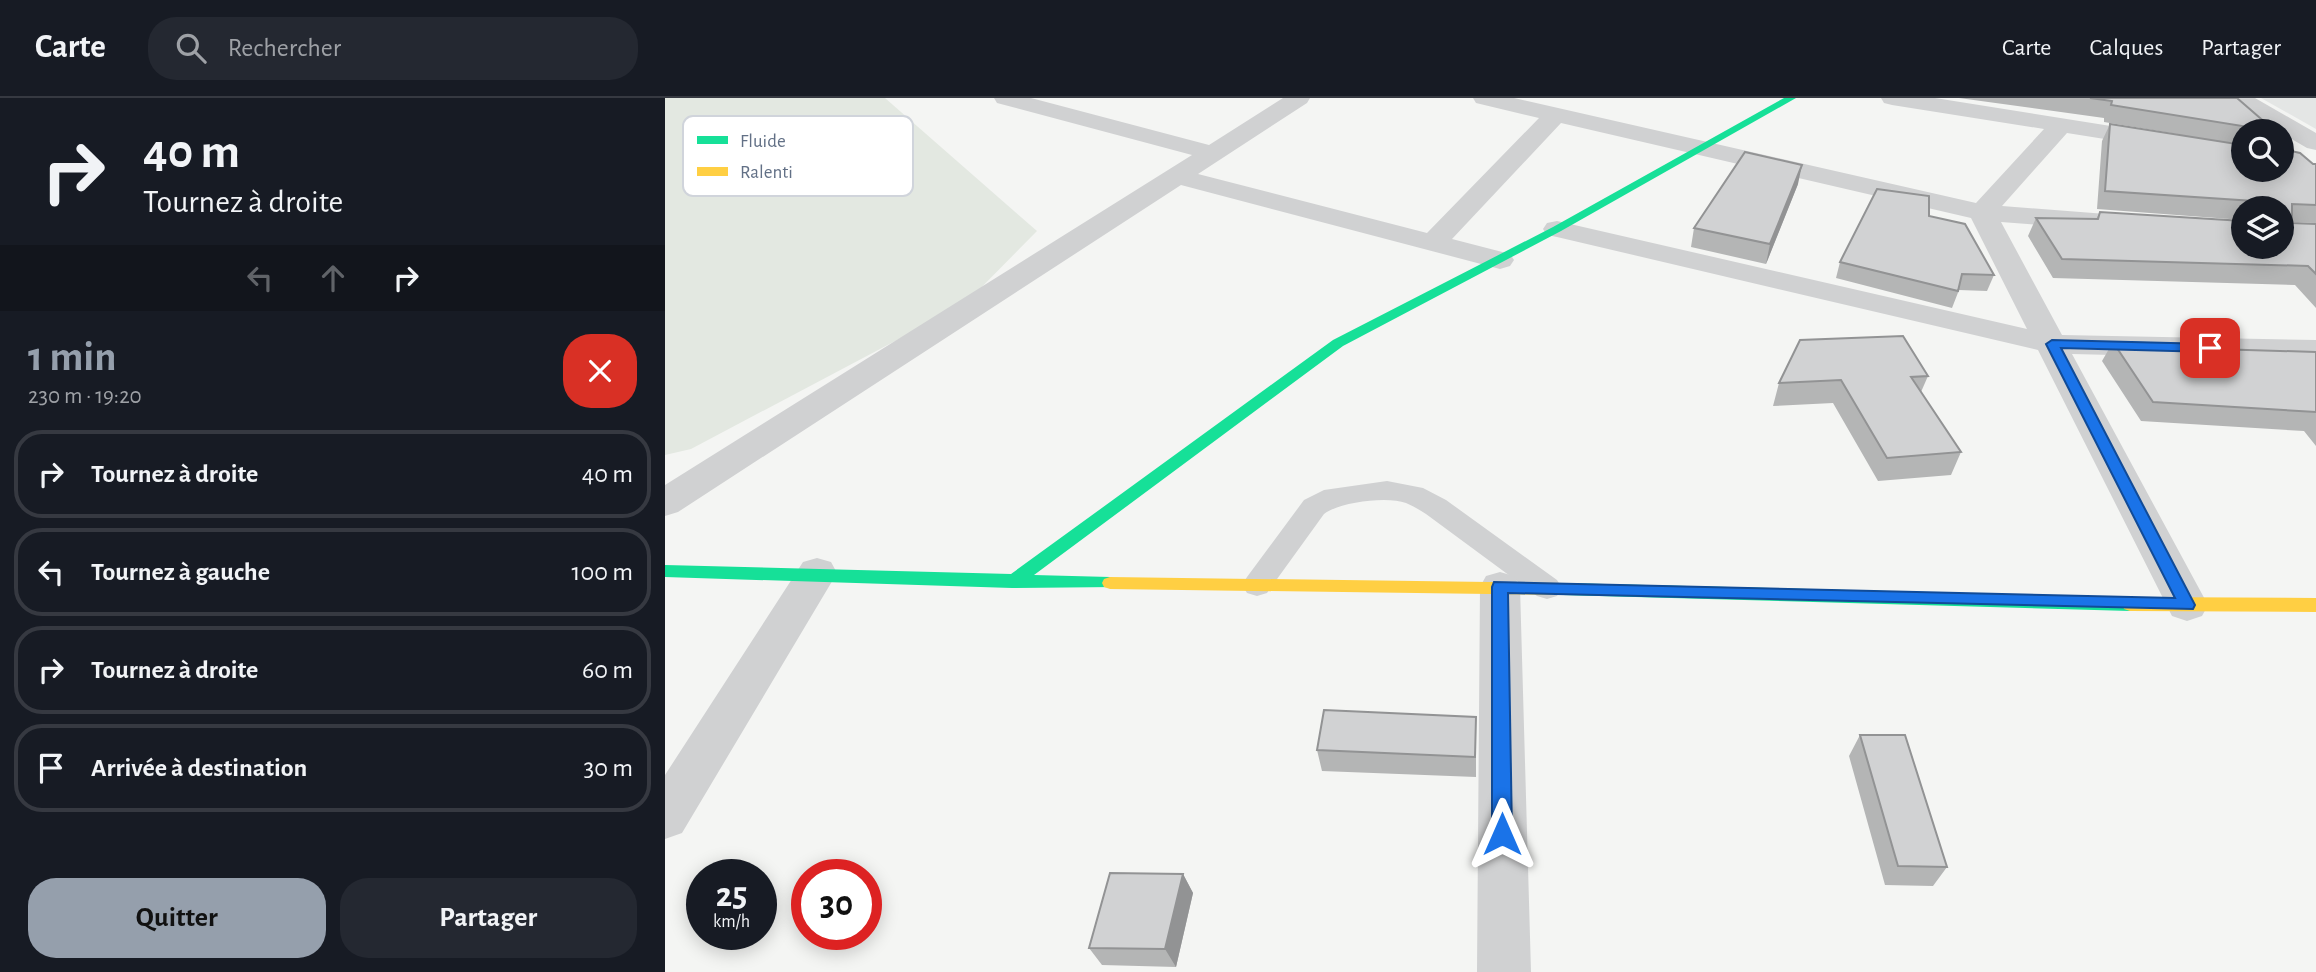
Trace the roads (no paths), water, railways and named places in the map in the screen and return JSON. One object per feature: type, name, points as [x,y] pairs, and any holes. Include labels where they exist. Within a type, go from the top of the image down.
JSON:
[{"type":"main road","points":[[1011,582],[1338,343],[1500,260],[1791,98]]},
{"type":"main road","points":[[665,571],[817,573],[1011,582],[1500,587],[2316,606]]},
{"type":"street","points":[[1005,98],[1212,153]]},
{"type":"street","points":[[1048,109],[1070,98]]},
{"type":"street","points":[[665,503],[1299,98]]},
{"type":"street","points":[[1484,98],[1983,212],[2137,224]]},
{"type":"street","points":[[1892,98],[2231,152]]},
{"type":"street","points":[[2238,98],[2312,157]]},
{"type":"street","points":[[1433,243],[1555,115]]},
{"type":"street","points":[[1983,212],[2061,125]]},
{"type":"street","points":[[1177,176],[1500,260]]},
{"type":"street","points":[[1983,212],[2187,605]]},
{"type":"street","points":[[1557,229],[2052,344],[2316,350]]},
{"type":"street","points":[[665,817],[817,573]]},
{"type":"street","points":[[1500,587],[1504,972]]},
{"type":"lane","points":[[1257,585],[1314,508],[1324,500],[1387,491],[1413,495],[1436,507],[1547,588]]}]
